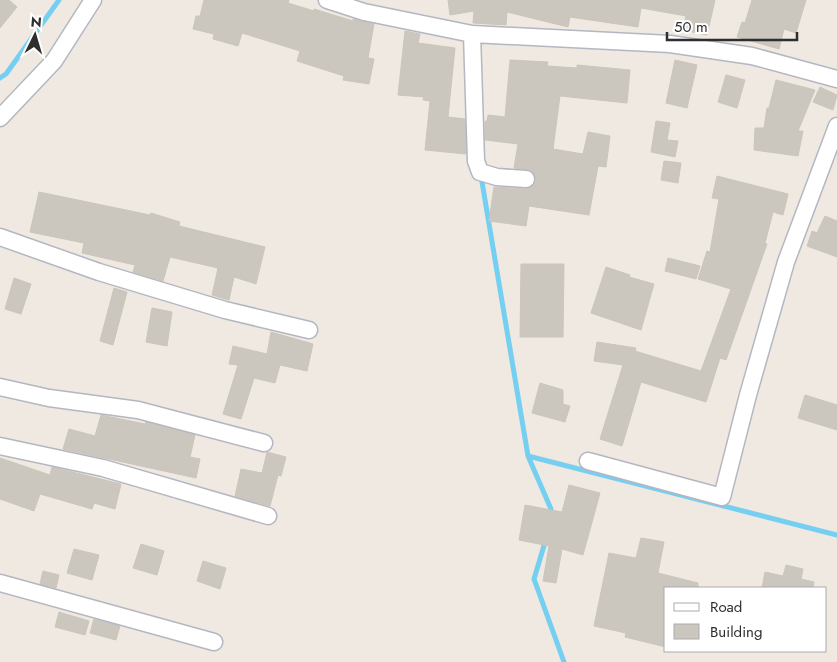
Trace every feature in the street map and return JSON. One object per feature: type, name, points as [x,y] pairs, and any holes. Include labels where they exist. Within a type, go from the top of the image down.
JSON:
[{"type":"street","points":[[0,118],[54,61],[92,0]]},
{"type":"street","points":[[327,0],[364,6],[472,34],[670,44],[752,56],[837,79]]},
{"type":"street","points":[[472,34],[476,162],[480,172],[497,177],[526,179]]},
{"type":"street","points":[[588,461],[722,497],[748,395],[786,262],[837,126]]},
{"type":"street","points":[[0,237],[99,272],[225,310],[309,330]]},
{"type":"street","points":[[0,387],[49,398],[138,410],[264,443]]},
{"type":"street","points":[[0,446],[103,468],[268,516]]},
{"type":"street","points":[[0,583],[214,642]]},
{"type":"building","points":[[0,0],[9,0],[17,7],[0,28]]},
{"type":"building","points":[[204,0],[289,0],[288,3],[314,11],[314,9],[353,21],[353,19],[374,24],[368,58],[374,59],[369,84],[343,80],[344,76],[297,61],[300,51],[242,33],[238,46],[213,39],[214,34],[193,29],[196,16],[200,16]]},
{"type":"building","points":[[448,0],[715,0],[707,35],[683,30],[686,16],[641,8],[638,27],[570,17],[568,27],[507,12],[506,25],[473,23],[474,11],[450,15]]},
{"type":"building","points":[[752,0],[806,0],[796,33],[784,29],[779,49],[737,37],[742,22],[745,23]]},
{"type":"building","points":[[405,31],[420,34],[418,43],[455,48],[448,117],[465,119],[466,154],[425,150],[430,101],[423,100],[424,97],[398,95]]},
{"type":"building","points":[[510,60],[548,62],[547,66],[577,68],[577,65],[630,70],[627,103],[560,96],[553,149],[583,154],[588,132],[610,136],[606,167],[598,166],[589,215],[529,206],[526,226],[489,221],[494,187],[526,189],[534,185],[536,180],[531,170],[514,168],[518,144],[485,140],[485,121],[487,121],[488,115],[505,117]]},
{"type":"building","points":[[675,60],[697,65],[687,108],[666,103]]},
{"type":"building","points":[[726,75],[745,80],[737,108],[718,102]]},
{"type":"building","points":[[776,80],[815,90],[798,131],[803,131],[798,156],[754,150],[755,128],[764,128],[767,108],[769,108]]},
{"type":"building","points":[[820,87],[837,95],[833,110],[813,102]]},
{"type":"building","points":[[656,121],[670,123],[667,140],[678,141],[675,157],[651,152]]},
{"type":"building","points":[[664,161],[681,163],[678,183],[661,180]]},
{"type":"building","points":[[717,176],[788,194],[783,215],[773,212],[765,243],[767,244],[726,360],[720,358],[706,402],[641,382],[622,446],[600,439],[623,365],[594,361],[597,342],[636,348],[635,351],[701,371],[731,289],[698,279],[707,251],[710,252],[719,199],[712,198]]},
{"type":"building","points":[[39,192],[150,215],[151,213],[180,222],[179,226],[265,247],[256,284],[234,277],[229,300],[212,295],[218,268],[170,257],[163,281],[133,272],[135,265],[82,253],[84,243],[30,232]]},
{"type":"building","points":[[825,216],[837,221],[837,257],[807,246],[812,231],[817,233]]},
{"type":"building","points":[[668,258],[700,266],[696,279],[665,271]]},
{"type":"building","points":[[521,264],[564,264],[563,337],[520,337]]},
{"type":"building","points":[[606,267],[630,275],[629,277],[654,284],[641,330],[591,313]]},
{"type":"building","points":[[14,278],[31,284],[21,314],[5,309]]},
{"type":"building","points":[[114,288],[127,292],[113,345],[100,341]]},
{"type":"building","points":[[152,308],[172,312],[167,346],[146,342]]},
{"type":"building","points":[[271,332],[313,344],[307,371],[280,365],[275,383],[254,378],[241,419],[223,414],[238,365],[229,364],[233,346],[267,354]]},
{"type":"building","points":[[540,383],[563,390],[563,404],[570,406],[565,422],[532,413]]},
{"type":"building","points":[[805,395],[837,405],[837,430],[798,418]]},
{"type":"building","points":[[101,415],[145,424],[146,422],[195,435],[190,457],[200,459],[196,478],[63,449],[69,429],[95,436]]},
{"type":"building","points":[[267,452],[286,457],[281,476],[278,475],[270,506],[235,496],[241,469],[262,473]]},
{"type":"building","points":[[0,458],[50,475],[52,467],[121,484],[115,509],[94,503],[92,509],[40,494],[34,511],[0,499]]},
{"type":"building","points":[[569,485],[600,493],[583,555],[562,549],[556,583],[543,581],[549,546],[519,540],[525,505],[562,512]]},
{"type":"building","points":[[641,538],[664,542],[658,573],[698,583],[698,587],[664,587],[664,647],[625,637],[626,633],[594,626],[609,553],[636,558]]},
{"type":"building","points":[[141,544],[164,551],[157,575],[133,568]]},
{"type":"building","points":[[74,549],[99,555],[92,580],[67,573]]},
{"type":"building","points":[[203,561],[226,568],[220,589],[197,581]]},
{"type":"building","points":[[786,565],[803,569],[801,579],[814,582],[813,587],[762,587],[765,572],[783,576]]},
{"type":"building","points":[[43,571],[59,575],[56,588],[40,584]]},
{"type":"building","points":[[59,612],[89,621],[85,635],[55,627]]},
{"type":"building","points":[[94,619],[120,626],[116,640],[90,633]]},
{"type":"waterway","points":[[0,78],[6,74],[59,0]]},
{"type":"waterway","points":[[482,182],[528,456],[551,509],[551,516]]},
{"type":"waterway","points":[[528,456],[837,535]]},
{"type":"waterway","points":[[546,539],[534,579],[564,662]]}]
